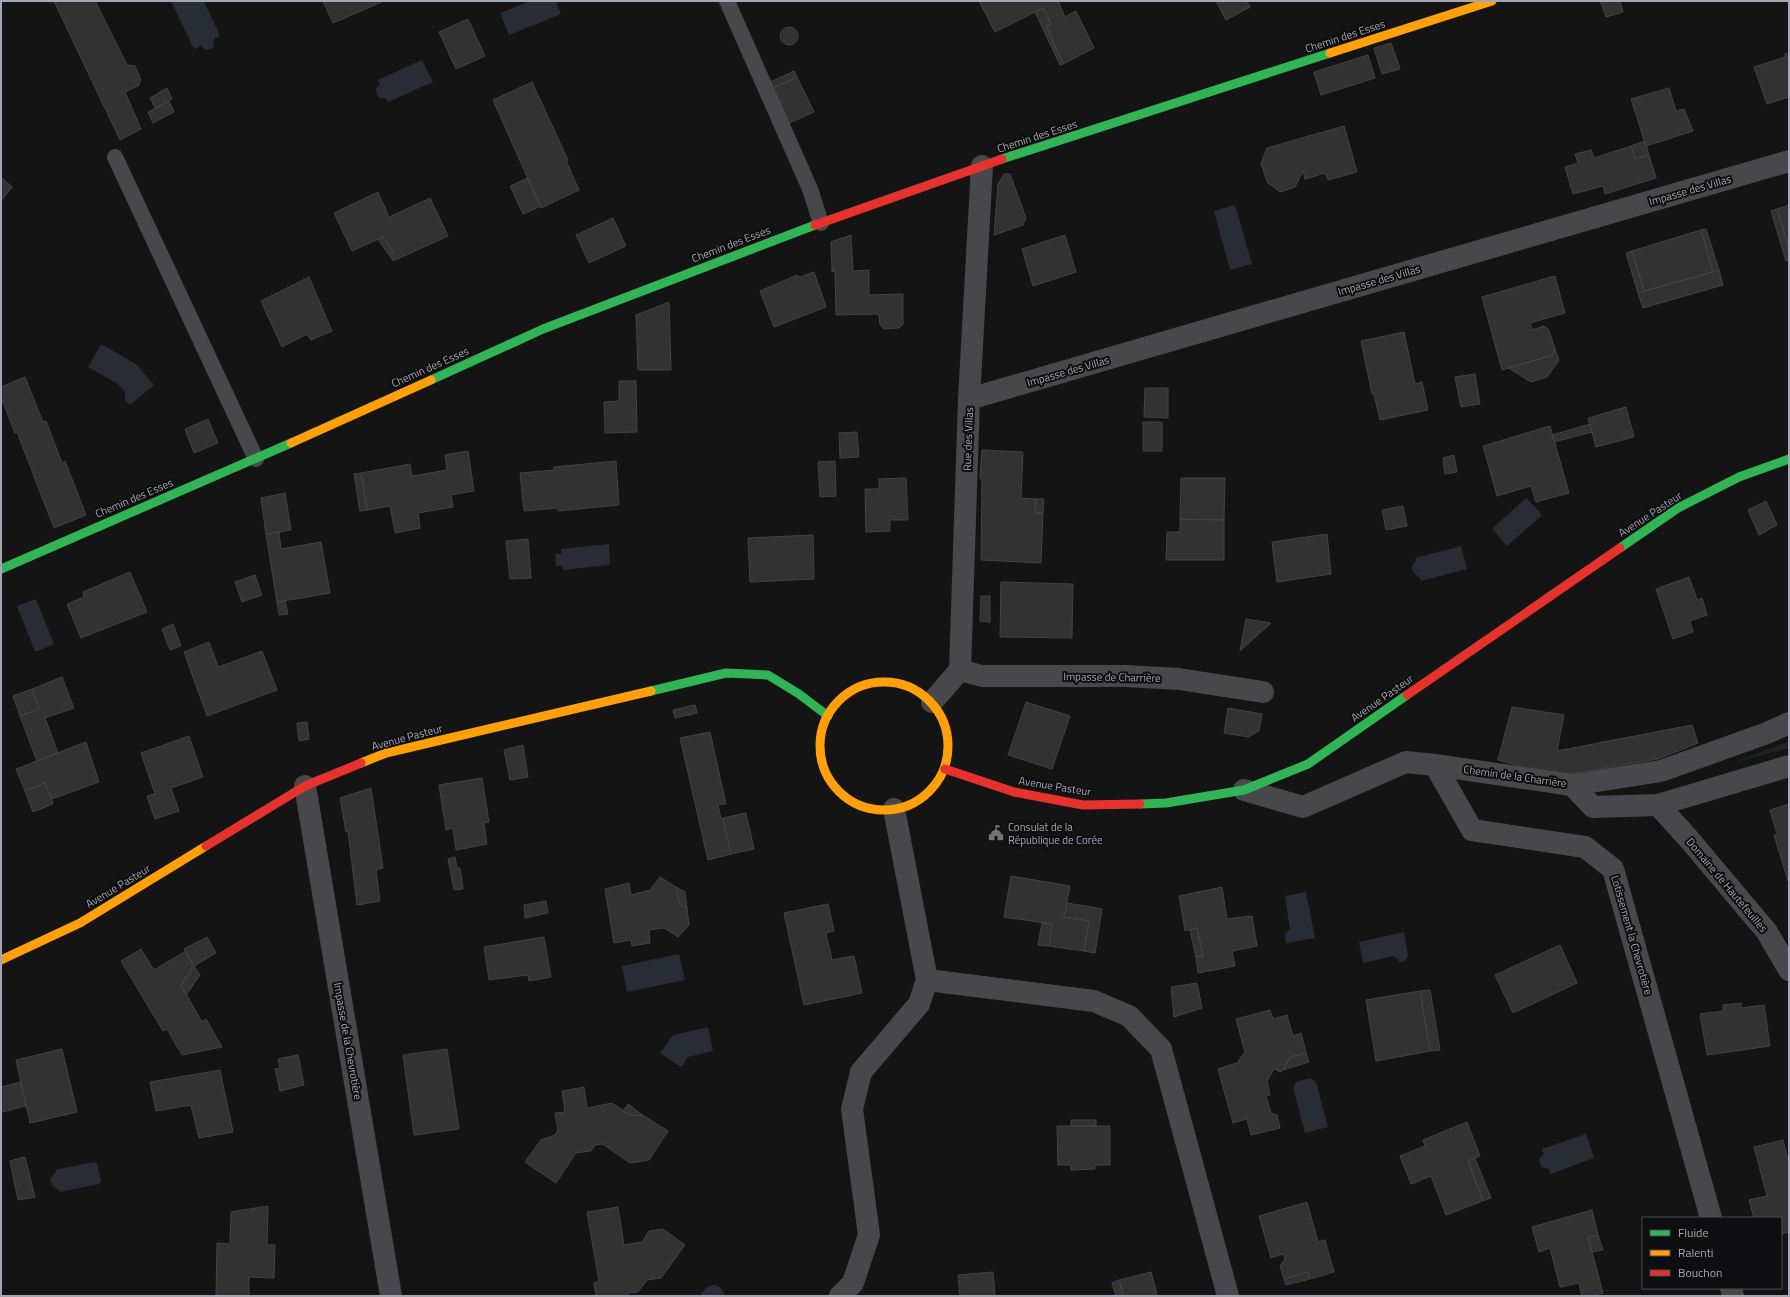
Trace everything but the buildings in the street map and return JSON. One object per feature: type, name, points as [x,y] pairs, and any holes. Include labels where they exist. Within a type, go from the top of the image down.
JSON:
[{"type":"main road","name":"Chemin des Esses","points":[[1,569],[256,459],[543,329],[821,223],[982,166],[1492,1]]},
{"type":"main road","name":"Avenue Pasteur","points":[[945,769],[1014,792],[1083,805],[1166,803],[1244,790],[1308,764],[1678,508],[1739,477],[1789,459]]},
{"type":"main road","name":"Avenue Pasteur","points":[[1,960],[80,923],[305,786],[386,753],[726,673],[768,675],[799,694],[828,716]]},
{"type":"main road","points":[[891,682],[914,689],[932,702],[945,724],[949,746],[945,769],[933,789],[919,801],[894,809],[879,811],[858,805],[845,798],[830,781],[822,765],[820,742],[828,716],[841,698],[868,684],[891,682]]},
{"type":"street","name":"Impasse des Villas","points":[[969,399],[1789,161]]},
{"type":"street","name":"Rue des Villas","points":[[960,670],[969,399],[982,166]]},
{"type":"street","name":"Impasse de Charrière","points":[[960,670],[982,676],[1126,676],[1179,679],[1263,692]]},
{"type":"street","points":[[932,702],[960,670]]},
{"type":"street","name":"Chemin de la Charrière","points":[[1244,790],[1302,807],[1406,762],[1572,785],[1661,771],[1767,733],[1789,723]]},
{"type":"street","name":"Lotissement la Chevrotière","points":[[1435,765],[1472,830],[1585,847],[1613,868],[1711,1217]]},
{"type":"street","points":[[1572,785],[1593,807],[1658,806],[1789,766]]},
{"type":"street","name":"Impasse de la Chevrotière","points":[[305,786],[391,1296]]},
{"type":"street","name":"Domaine de Hautefeuilles","points":[[1658,806],[1688,838],[1767,932],[1789,970]]},
{"type":"street","points":[[840,1296],[853,1283],[869,1235],[852,1109],[861,1072],[919,1004],[927,980],[894,809]]},
{"type":"street","points":[[927,980],[1094,1001],[1129,1016],[1161,1049],[1228,1296]]},
{"type":"lane","points":[[727,1],[810,189],[821,223]]},
{"type":"lane","points":[[115,157],[256,459]]},
{"type":"shaded area","points":[[171,1],[204,1],[220,36],[214,39],[213,48],[206,50],[201,46],[194,49]]},
{"type":"shaded area","points":[[530,1],[556,1],[561,14],[509,35],[500,13]]},
{"type":"shaded area","points":[[422,60],[433,82],[388,102],[385,98],[379,98],[376,88],[380,85],[378,80]]},
{"type":"shaded area","points":[[1235,205],[1252,264],[1230,270],[1214,211]]},
{"type":"shaded area","points":[[101,344],[136,364],[154,385],[130,405],[125,400],[125,392],[118,384],[88,367]]},
{"type":"shaded area","points":[[1526,498],[1542,515],[1507,546],[1492,529]]},
{"type":"shaded area","points":[[609,544],[610,565],[563,570],[562,565],[556,566],[555,554],[561,554],[561,549]]},
{"type":"shaded area","points":[[1461,546],[1467,569],[1421,581],[1420,578],[1413,572],[1412,566],[1416,561],[1415,558]]},
{"type":"shaded area","points":[[36,599],[54,644],[35,652],[17,606]]},
{"type":"shaded area","points":[[1789,741],[1789,748],[1733,763]]},
{"type":"shaded area","points":[[1306,892],[1315,938],[1286,943],[1285,934],[1290,929],[1285,896]]},
{"type":"shaded area","points":[[1404,932],[1408,956],[1405,961],[1400,962],[1394,956],[1363,963],[1359,942]]},
{"type":"shaded area","points":[[679,954],[685,980],[627,992],[622,966]]},
{"type":"shaded area","points":[[708,1027],[713,1051],[688,1057],[681,1067],[660,1053],[673,1035]]},
{"type":"shaded area","points":[[1310,1078],[1316,1082],[1328,1127],[1305,1133],[1293,1088],[1296,1082]]},
{"type":"shaded area","points":[[1586,1134],[1594,1158],[1550,1174],[1549,1169],[1541,1167],[1539,1159],[1544,1154],[1542,1149]]},
{"type":"shaded area","points":[[94,1162],[97,1163],[101,1181],[99,1184],[60,1192],[52,1186],[50,1179],[56,1172],[55,1170]]},
{"type":"shaded area","points":[[713,1285],[721,1288],[724,1296],[700,1296],[706,1288]]},
{"type":"traffic: fast","points":[[1002,159],[1330,53]]},
{"type":"traffic: fast","points":[[431,380],[543,329],[815,225]]},
{"type":"traffic: fast","points":[[1,569],[291,443]]},
{"type":"traffic: fast","points":[[1620,548],[1678,508],[1739,477],[1789,459]]},
{"type":"traffic: fast","points":[[651,691],[726,673],[768,675],[799,694],[828,716]]},
{"type":"traffic: fast","points":[[1140,804],[1166,803],[1244,790],[1308,764],[1407,695]]},
{"type":"traffic: slow","points":[[1330,53],[1492,1]]},
{"type":"traffic: slow","points":[[291,443],[431,380]]},
{"type":"traffic: slow","points":[[878,682],[890,682],[903,685],[920,693],[933,705],[945,727],[948,746],[947,758],[943,770],[937,782],[925,795],[903,807],[890,810],[878,810],[865,807],[848,799],[835,787],[823,765],[820,752],[820,740],[823,727],[831,710],[843,697],[865,685],[878,682]]},
{"type":"traffic: slow","points":[[361,763],[386,753],[651,691]]},
{"type":"traffic: slow","points":[[1,960],[80,923],[206,846]]},
{"type":"traffic: jam","points":[[815,225],[1002,159]]},
{"type":"traffic: jam","points":[[1407,695],[1620,548]]},
{"type":"traffic: jam","points":[[206,846],[305,786],[361,763]]},
{"type":"traffic: jam","points":[[945,769],[1014,792],[1083,805],[1140,804]]},
{"type":"place","name":"Consulat de la République de Corée","points":[[996,833]]}]
